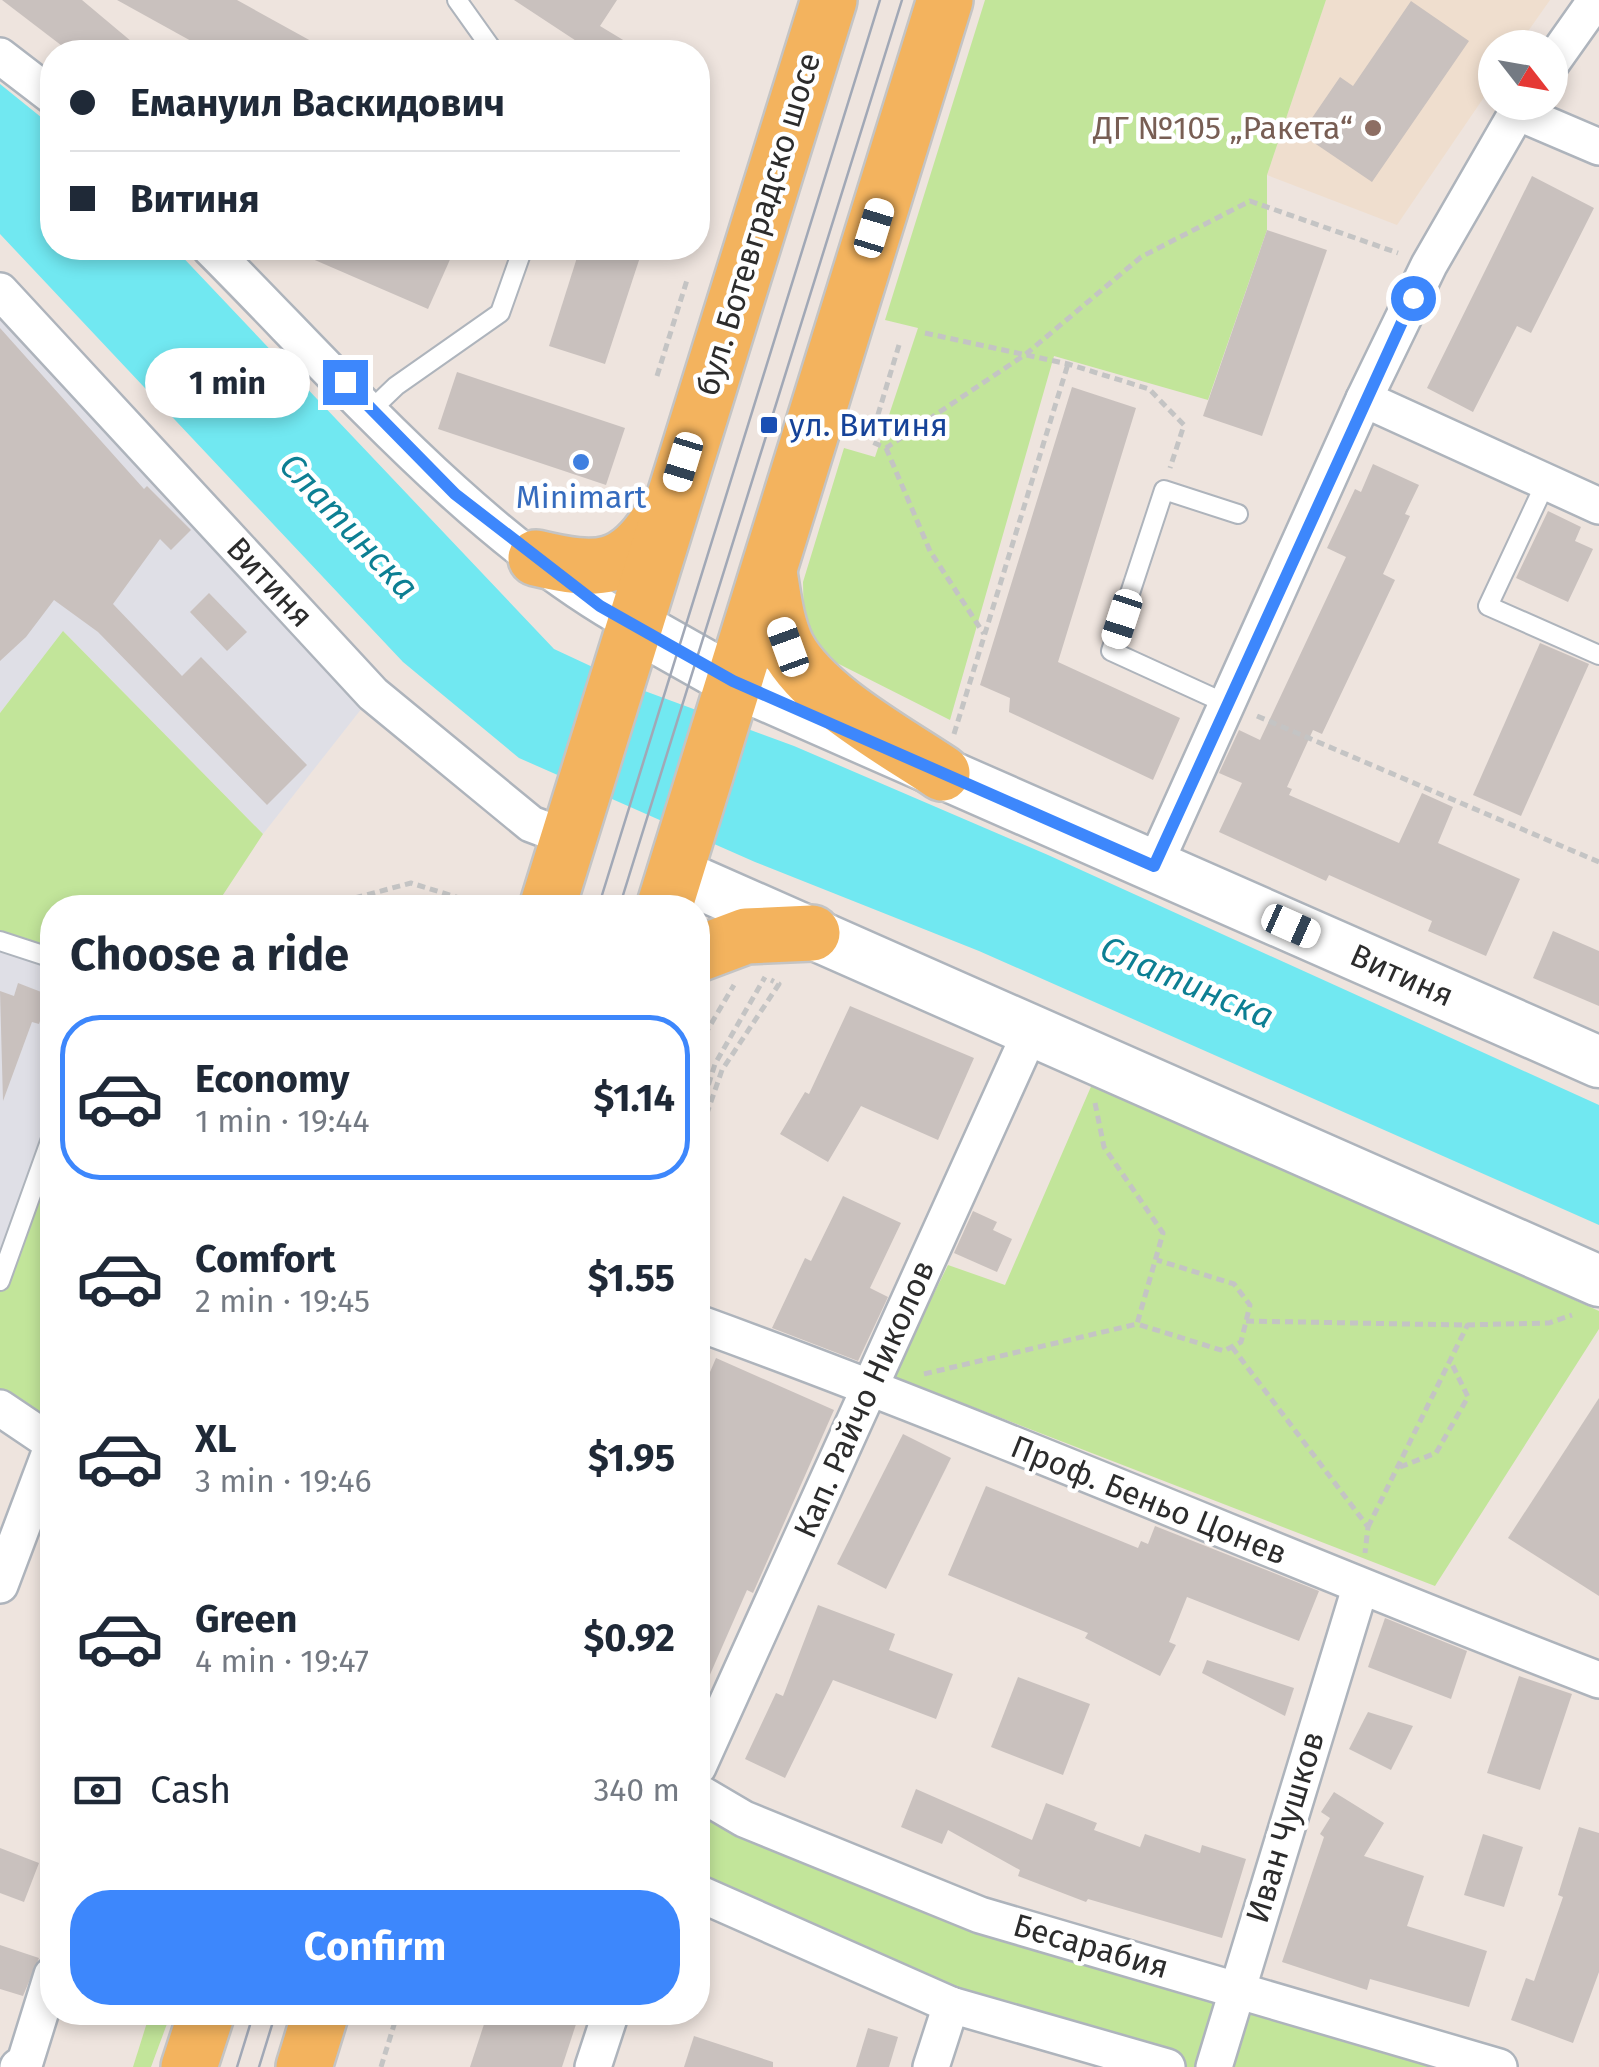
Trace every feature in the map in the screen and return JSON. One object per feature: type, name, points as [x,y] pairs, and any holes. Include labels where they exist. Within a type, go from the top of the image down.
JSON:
[{"type":"main road","name":"бул. Ботевградско шосе","points":[[550,895],[829,0]]},
{"type":"main road","points":[[669,890],[944,0]]},
{"type":"main road","points":[[536,558],[588,570],[616,561],[634,552],[672,498]]},
{"type":"main road","points":[[768,569],[778,620],[794,656],[817,683],[942,773]]},
{"type":"main road","points":[[717,967],[746,936],[790,949]]},
{"type":"main road","points":[[190,2067],[202,2025]]},
{"type":"main road","points":[[304,2067],[317,2025]]},
{"type":"street","points":[[1568,40],[1596,0]]},
{"type":"street","points":[[0,56],[40,87]]},
{"type":"street","points":[[1154,866],[1364,398],[1429,264],[1512,120]]},
{"type":"street","points":[[1546,120],[1599,147]]},
{"type":"street","name":"Витиня","points":[[222,260],[455,494],[600,606],[733,681],[1599,1062]]},
{"type":"street","name":"Витиня","points":[[0,292],[374,694],[532,824],[568,838]]},
{"type":"street","points":[[1364,398],[1599,506]]},
{"type":"street","points":[[710,910],[790,949],[1031,1031],[1591,1296]]},
{"type":"street","name":"Кап. Райчо Николов","points":[[710,1741],[1031,1031]]},
{"type":"street","name":"Проф. Беньо Цонев","points":[[710,1327],[872,1386],[1360,1588],[1599,1680]]},
{"type":"street","points":[[0,1408],[40,1436]]},
{"type":"street","points":[[0,1585],[40,1477]]},
{"type":"street","name":"Иван Чушков","points":[[1214,2067],[1360,1588]]},
{"type":"street","name":"Бесарабия","points":[[710,1799],[744,1819],[980,1915],[1498,2067]]},
{"type":"street","points":[[710,1898],[951,2005],[1166,2067]]},
{"type":"street","points":[[931,2067],[951,2005]]},
{"type":"street","points":[[18,2067],[25,2062],[40,2014]]},
{"type":"street","points":[[593,2067],[606,2025]]},
{"type":"lane","points":[[457,0],[485,40]]},
{"type":"lane","points":[[372,409],[500,313],[519,260]]},
{"type":"lane","points":[[1546,482],[1488,606],[1599,655]]},
{"type":"lane","points":[[1228,704],[1111,651],[1164,490],[1238,514]]},
{"type":"lane","points":[[0,941],[40,954]]},
{"type":"lane","points":[[0,1281],[40,1169]]},
{"type":"path","points":[[886,448],[1026,354],[1140,256],[1250,201],[1429,264]]},
{"type":"path","points":[[657,376],[687,280]]},
{"type":"path","points":[[925,333],[1068,364],[1149,389],[1184,425],[1164,490]]},
{"type":"path","points":[[900,344],[870,441],[886,448],[930,551],[984,634]]},
{"type":"path","points":[[942,773],[1068,364]]},
{"type":"path","points":[[1228,704],[1599,862]]},
{"type":"path","points":[[366,895],[411,883],[450,895]]},
{"type":"path","points":[[710,1105],[722,1070],[779,984],[765,977],[790,949]]},
{"type":"path","points":[[710,996],[717,967]]},
{"type":"path","points":[[710,1081],[715,1064],[763,982]]},
{"type":"path","points":[[1100,1062],[1094,1082],[1095,1117],[1104,1147],[1163,1234],[1137,1324]]},
{"type":"path","points":[[872,1386],[1137,1324],[1224,1351],[1241,1342],[1250,1306],[1234,1284],[1157,1260]]},
{"type":"path","points":[[1246,1322],[1549,1322],[1591,1296]]},
{"type":"path","points":[[1360,1588],[1368,1527],[1468,1324]]},
{"type":"path","points":[[1232,1347],[1368,1527]]},
{"type":"path","points":[[1397,1468],[1436,1454],[1468,1397],[1450,1360]]},
{"type":"path","points":[[381,2067],[394,2025]]},
{"type":"shaded area","name":"ДГ №105 „Ракета“","points":[[1326,0],[1550,0],[1529,30],[1478,30],[1478,106],[1397,225],[1267,175]]},
{"type":"shaded area","points":[[0,291],[373,694],[263,834],[64,632],[0,713]]},
{"type":"shaded area","points":[[0,941],[40,954],[40,1169],[0,1281]]},
{"type":"green space","points":[[985,0],[1326,0],[1267,175],[1267,230],[1208,400],[1054,356],[950,720],[827,658],[804,627],[803,582],[844,448],[875,457],[918,328],[885,320]]},
{"type":"green space","points":[[63,631],[263,834],[223,895],[40,895],[40,954],[0,941],[0,713]]},
{"type":"green space","points":[[1093,1082],[1599,1311],[1599,1329],[1435,1586],[893,1376],[948,1265],[1005,1285]]},
{"type":"green space","points":[[40,1169],[40,1435],[0,1408],[0,1281]]},
{"type":"green space","points":[[710,1799],[744,1819],[1499,2067],[1167,2067],[710,1897]]},
{"type":"green space","points":[[146,2025],[167,2025],[151,2067],[133,2067]]},
{"type":"water","name":"Слатинска","points":[[0,84],[40,116],[40,260],[185,260],[554,649],[642,690],[794,746],[1048,855],[1599,1105],[1599,1225],[979,951],[755,862],[519,758],[403,662],[0,234]]},
{"type":"building","points":[[2,0],[82,0],[130,40],[54,40]]},
{"type":"building","points":[[117,0],[237,0],[309,40],[189,40]]},
{"type":"building","points":[[514,0],[617,0],[600,26],[623,40],[575,40]]},
{"type":"building","points":[[1411,1],[1469,41],[1372,182],[1301,134],[1340,77],[1353,86]]},
{"type":"building","points":[[1532,176],[1594,208],[1531,333],[1517,326],[1473,412],[1427,388]]},
{"type":"building","points":[[1267,230],[1327,250],[1262,436],[1203,416]]},
{"type":"building","points":[[315,260],[450,260],[428,309]]},
{"type":"building","points":[[576,260],[639,260],[605,364],[549,346]]},
{"type":"building","points":[[0,328],[144,489],[147,486],[191,530],[171,550],[160,539],[113,604],[182,676],[201,657],[307,765],[267,805],[98,632],[54,600],[26,637],[0,661]]},
{"type":"building","points":[[457,372],[625,428],[606,485],[438,429]]},
{"type":"building","points":[[1072,387],[1136,408],[1058,662],[1180,718],[1153,780],[1009,712],[1010,698],[980,685]]},
{"type":"building","points":[[1373,464],[1419,485],[1405,514],[1410,516],[1383,574],[1395,580],[1322,734],[1313,730],[1287,787],[1292,789],[1289,795],[1399,843],[1422,793],[1453,807],[1438,843],[1520,879],[1486,956],[1428,931],[1432,921],[1329,875],[1326,881],[1219,832],[1242,783],[1219,773],[1239,730],[1260,740],[1346,557],[1327,548],[1355,489],[1361,492]]},
{"type":"building","points":[[1548,511],[1581,527],[1575,541],[1593,549],[1568,602],[1516,578]]},
{"type":"building","points":[[209,593],[247,632],[227,651],[190,612]]},
{"type":"building","points":[[1540,643],[1589,664],[1521,816],[1473,795]]},
{"type":"building","points":[[1553,931],[1599,951],[1599,1006],[1533,978]]},
{"type":"building","points":[[18,983],[40,992],[40,1021],[32,1022],[3,1101],[0,991],[14,996]]},
{"type":"building","points":[[850,1006],[974,1058],[938,1140],[861,1106],[828,1162],[780,1134],[805,1092],[809,1094]]},
{"type":"building","points":[[843,1196],[901,1223],[870,1288],[888,1297],[858,1361],[772,1328],[805,1258],[811,1261]]},
{"type":"building","points":[[973,1211],[997,1222],[993,1230],[1012,1239],[997,1272],[954,1253]]},
{"type":"building","points":[[716,1358],[834,1410],[753,1593],[747,1590],[710,1675],[710,1372]]},
{"type":"building","points":[[1599,1398],[1599,1596],[1508,1538]]},
{"type":"building","points":[[903,1434],[951,1458],[886,1589],[837,1564]]},
{"type":"building","points":[[986,1486],[1138,1548],[1141,1541],[1148,1544],[1155,1526],[1319,1591],[1299,1641],[1187,1597],[1169,1642],[1176,1645],[1160,1676],[1085,1638],[1088,1633],[948,1575]]},
{"type":"building","points":[[818,1605],[895,1634],[889,1650],[953,1674],[936,1719],[833,1680],[785,1778],[745,1759],[776,1693],[783,1696]]},
{"type":"building","points":[[1385,1618],[1467,1651],[1451,1699],[1368,1667]]},
{"type":"building","points":[[1207,1660],[1294,1688],[1285,1716],[1202,1673]]},
{"type":"building","points":[[1519,1676],[1572,1694],[1540,1790],[1487,1773]]},
{"type":"building","points":[[1018,1677],[1090,1704],[1063,1775],[991,1747]]},
{"type":"building","points":[[1368,1712],[1413,1726],[1391,1770],[1349,1749]]},
{"type":"building","points":[[916,1789],[1032,1840],[1046,1803],[1097,1823],[1094,1830],[1140,1847],[1145,1834],[1200,1853],[1202,1845],[1246,1859],[1222,1938],[1088,1899],[1086,1902],[1018,1876],[1020,1870],[948,1830],[942,1844],[901,1827]]},
{"type":"building","points":[[1334,1792],[1384,1823],[1364,1856],[1424,1876],[1407,1926],[1487,1951],[1469,2007],[1370,1979],[1367,1990],[1282,1962],[1324,1837],[1320,1834],[1330,1818],[1321,1812]]},
{"type":"building","points":[[1579,1827],[1599,1833],[1599,1972],[1573,2043],[1511,2020],[1526,1978],[1534,1981],[1563,1897],[1558,1895]]},
{"type":"building","points":[[1483,1834],[1523,1847],[1504,1907],[1464,1895]]},
{"type":"building","points":[[0,1848],[39,1863],[24,1902],[0,1893]]},
{"type":"building","points":[[0,1945],[39,1958],[23,1996],[0,1989]]},
{"type":"building","points":[[484,2025],[576,2025],[562,2067],[470,2067]]},
{"type":"building","points":[[868,2028],[898,2037],[889,2067],[856,2067]]},
{"type":"building","points":[[694,2036],[773,2062],[773,2067],[684,2067]]},
{"type":"tram line","points":[[602,895],[880,0]]},
{"type":"tram line","points":[[623,895],[902,0]]},
{"type":"tram line","points":[[237,2067],[250,2025]]},
{"type":"tram line","points":[[259,2067],[272,2025]]},
{"type":"place","name":"ДГ №105 „Ракета“","points":[[1373,128]]},
{"type":"place","name":"ул. Витиня","points":[[769,425]]},
{"type":"place","name":"Minimart","points":[[581,462]]},
{"type":"route","points":[[345,382],[455,494],[600,606],[676,652],[733,681],[1154,866],[1364,398],[1413,298]]}]
